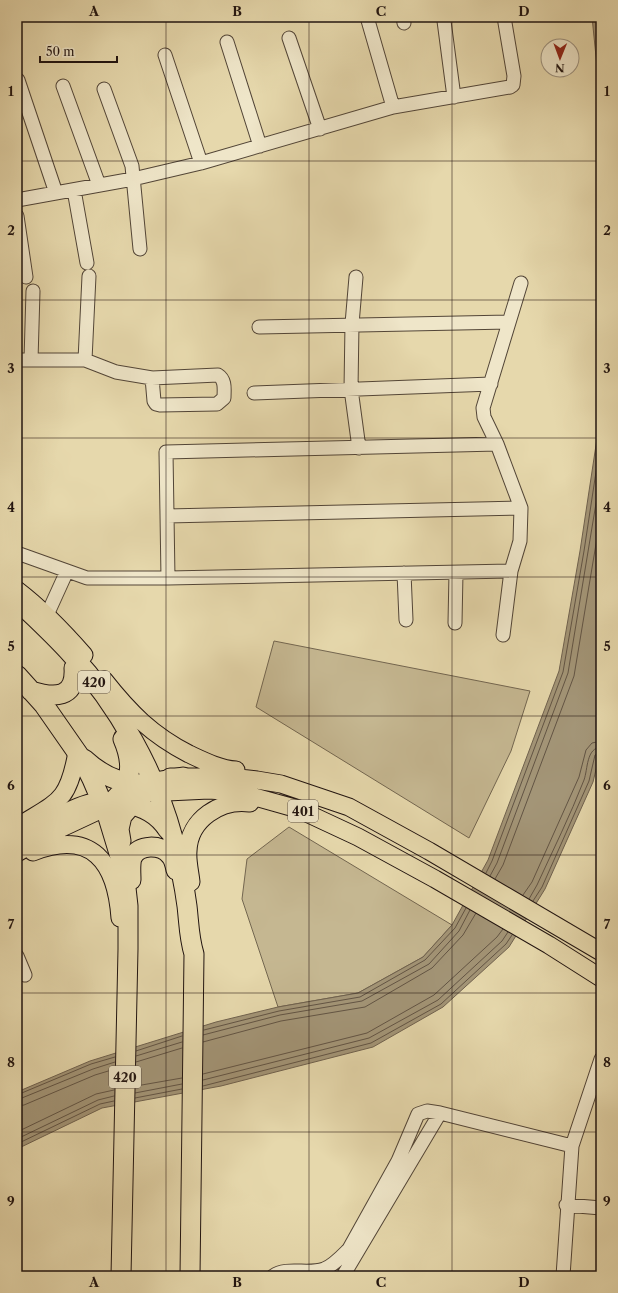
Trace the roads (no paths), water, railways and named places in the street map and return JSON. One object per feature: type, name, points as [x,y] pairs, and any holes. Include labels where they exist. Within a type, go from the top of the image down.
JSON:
[{"type":"highway","name":"420","points":[[17,600],[71,655],[104,695],[147,766],[129,796],[124,870],[128,906],[121,1276]]},
{"type":"highway","points":[[17,609],[74,668],[102,701],[124,740],[130,758],[130,774],[127,783],[120,794],[129,796],[139,806],[157,816],[172,836]]},
{"type":"highway","points":[[31,691],[55,696],[63,694],[70,688],[75,680],[74,668]]},
{"type":"highway","name":"420","points":[[17,675],[44,705],[77,752],[92,778],[129,796],[172,836],[180,867],[188,913],[188,934],[194,954],[190,1169],[190,1276]]},
{"type":"highway","points":[[77,752],[90,765],[105,774],[127,783]]},
{"type":"highway","points":[[17,842],[88,804],[129,796],[161,781],[183,776]]},
{"type":"highway","points":[[127,783],[129,796],[119,828],[131,880],[135,913],[135,940],[133,952],[127,968]]},
{"type":"highway","points":[[131,880],[131,860],[134,854],[141,848],[159,848],[170,854],[175,863],[181,897],[188,913]]},
{"type":"main road","points":[[17,590],[47,615],[64,632],[123,704],[144,725],[167,742],[215,766],[232,770],[261,772],[279,777],[325,795],[350,807]]},
{"type":"main road","points":[[17,827],[59,801],[67,790],[77,752]]},
{"type":"main road","name":"401","points":[[183,776],[230,777],[281,784],[350,807],[429,851],[601,952]]},
{"type":"main road","name":"401","points":[[17,836],[75,804],[129,796],[209,790],[243,793],[298,809],[368,843],[436,879],[550,944],[601,978]]},
{"type":"main road","name":"401","points":[[17,854],[51,833],[129,796]]},
{"type":"main road","points":[[194,954],[194,904],[188,850],[191,836],[198,825],[217,807],[238,802],[263,805],[282,810],[301,816],[350,842],[397,858]]},
{"type":"main road","points":[[17,860],[45,847],[66,843],[84,847],[106,865],[114,878],[120,908],[122,949],[127,968]]},
{"type":"street","points":[[367,17],[393,107]]},
{"type":"street","points":[[17,200],[133,179],[201,164],[393,107],[510,87],[513,85],[514,76],[504,17]]},
{"type":"street","points":[[444,21],[454,96]]},
{"type":"street","points":[[289,38],[320,129]]},
{"type":"street","points":[[227,42],[260,146]]},
{"type":"street","points":[[165,55],[201,164]]},
{"type":"street","points":[[18,80],[56,193]]},
{"type":"street","points":[[63,86],[99,185]]},
{"type":"street","points":[[104,89],[132,166],[140,249]]},
{"type":"street","points":[[74,190],[87,263]]},
{"type":"street","points":[[17,216],[26,277]]},
{"type":"street","points":[[85,360],[89,276]]},
{"type":"street","points":[[356,277],[352,324],[351,389],[359,448]]},
{"type":"street","points":[[503,635],[511,571],[520,541],[521,508],[497,444],[484,417],[483,408],[521,283]]},
{"type":"street","points":[[31,360],[33,291]]},
{"type":"street","points":[[259,327],[508,322]]},
{"type":"street","points":[[17,360],[85,360],[116,372],[152,378],[218,375],[222,377],[224,382],[224,398],[217,404],[160,405],[154,401],[152,378]]},
{"type":"street","points":[[254,393],[491,384]]},
{"type":"street","points":[[168,578],[166,452],[497,444]]},
{"type":"street","points":[[167,516],[521,508]]},
{"type":"street","points":[[17,553],[87,578],[168,578],[511,571]]},
{"type":"street","points":[[47,615],[67,571]]},
{"type":"street","points":[[404,573],[406,620]]},
{"type":"street","points":[[455,623],[456,573]]},
{"type":"street","points":[[17,956],[25,975]]},
{"type":"street","points":[[562,1276],[566,1204],[572,1146],[601,1059]]},
{"type":"street","points":[[273,1276],[280,1272],[324,1269],[339,1259],[348,1249],[398,1161],[418,1114],[427,1111],[440,1113],[572,1146]]},
{"type":"street","points":[[343,1276],[440,1113]]},
{"type":"street","points":[[566,1204],[601,1208]]},
{"type":"water","points":[[592,17],[601,17],[601,106]]},
{"type":"water","points":[[601,412],[601,749],[593,782],[545,889],[509,947],[443,1007],[373,1047],[221,1086],[102,1108],[17,1149],[17,1092],[90,1061],[216,1022],[278,1007],[358,993],[423,957],[452,925],[488,860],[559,671],[580,551]]}]
